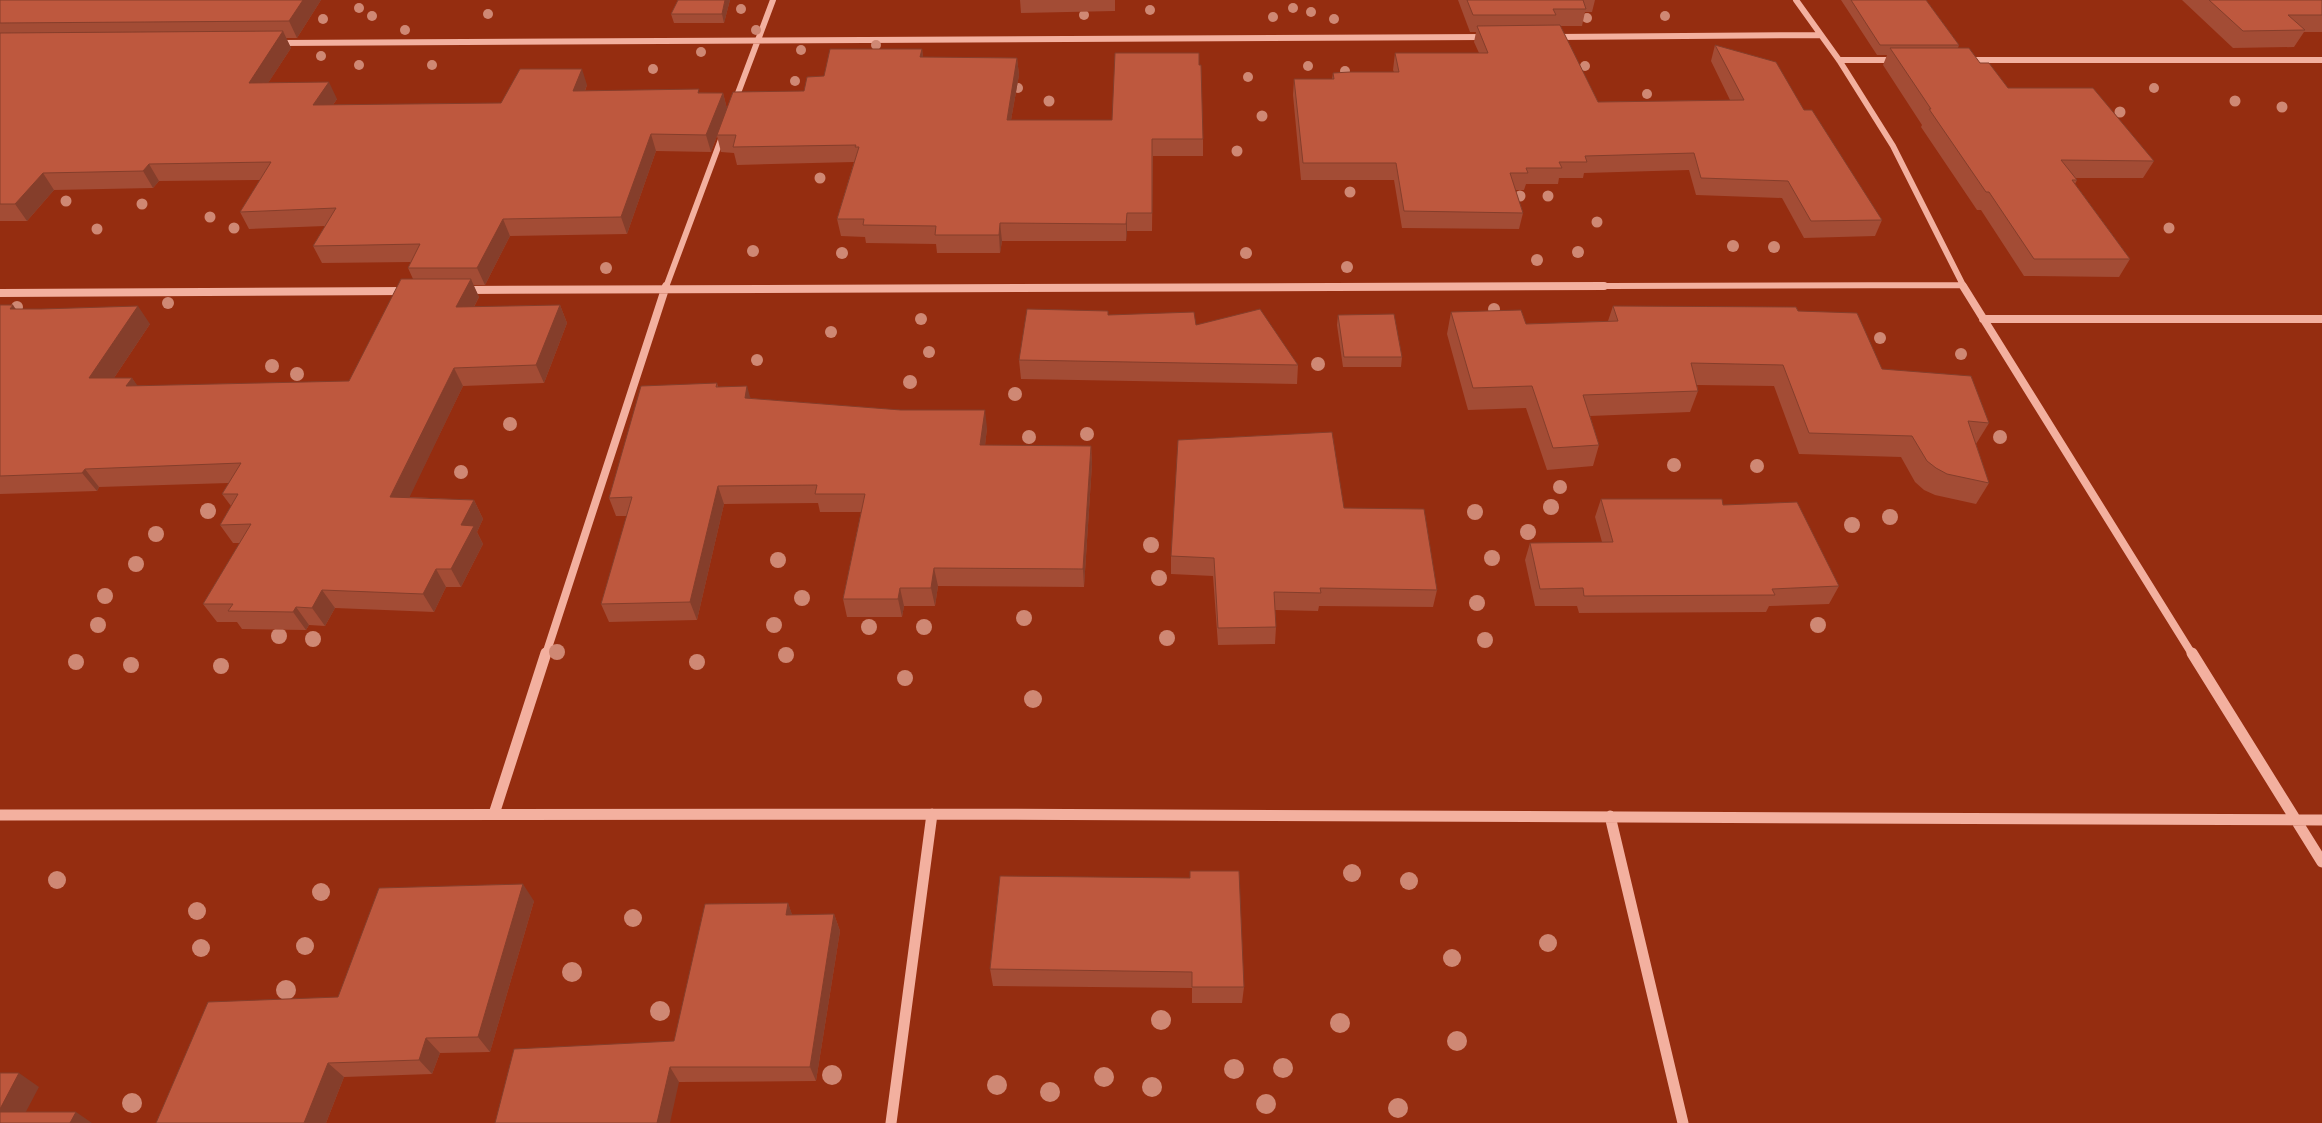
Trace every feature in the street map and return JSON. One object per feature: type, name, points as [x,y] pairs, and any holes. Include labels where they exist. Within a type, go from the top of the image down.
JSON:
[{"type":"street","points":[[734,105],[773,0]]},
{"type":"street","points":[[1796,0],[1839,60],[1893,146],[1962,285],[2322,862]]},
{"type":"street","points":[[1552,37],[1820,35]]},
{"type":"street","points":[[269,43],[1492,37]]},
{"type":"street","points":[[1839,60],[1908,60]]},
{"type":"street","points":[[1958,60],[2322,60]]},
{"type":"street","points":[[494,814],[666,289],[727,124]]},
{"type":"street","points":[[457,290],[1962,285]]},
{"type":"street","points":[[0,293],[417,290]]},
{"type":"street","points":[[1983,319],[2322,319]]},
{"type":"street","points":[[891,1123],[932,814]]},
{"type":"street","points":[[0,815],[932,814],[2322,820]]},
{"type":"street","points":[[1610,816],[1683,1123]]},
{"type":"building","points":[[0,0],[303,0],[289,21],[0,23]]},
{"type":"building","points":[[678,0],[725,0],[722,14],[671,14]]},
{"type":"building","points":[[1467,0],[1583,0],[1586,9],[1553,9],[1556,15],[1473,15]]},
{"type":"building","points":[[1851,0],[1926,0],[1959,45],[1880,45]]},
{"type":"building","points":[[2209,0],[2322,0],[2322,15],[2288,15],[2305,30],[2243,31]]},
{"type":"building","points":[[1560,25],[1598,102],[1744,100],[1715,45],[1776,62],[1804,110],[1812,110],[1882,220],[1811,221],[1788,181],[1701,178],[1694,153],[1585,156],[1587,162],[1559,162],[1562,168],[1526,168],[1528,173],[1510,173],[1523,213],[1404,211],[1396,163],[1303,163],[1294,79],[1334,79],[1333,73],[1399,72],[1395,53],[1488,53],[1477,26]]},
{"type":"building","points":[[283,31],[249,83],[329,82],[313,105],[501,103],[520,69],[582,69],[573,91],[699,89],[698,93],[723,93],[706,135],[651,134],[621,217],[503,219],[477,268],[408,268],[420,244],[313,246],[336,208],[240,212],[271,162],[149,164],[143,171],[43,173],[15,204],[0,204],[0,33]]},
{"type":"building","points":[[1890,48],[1969,48],[1980,63],[1989,63],[2008,88],[2093,88],[2154,161],[2061,160],[2077,180],[2072,180],[2130,259],[2034,259],[1989,192],[1986,192],[1929,109],[1931,109]]},
{"type":"building","points":[[830,49],[922,49],[920,57],[1017,58],[1007,120],[1112,120],[1115,53],[1199,53],[1203,139],[1152,139],[1152,213],[1127,213],[1126,224],[1000,223],[999,235],[935,235],[936,226],[863,225],[864,219],[837,219],[859,147],[855,147],[856,145],[733,147],[736,135],[717,135],[733,92],[804,91],[807,77],[824,76]]},
{"type":"building","points":[[401,279],[471,279],[456,307],[560,305],[536,365],[454,368],[390,497],[474,500],[461,525],[474,526],[451,569],[436,569],[423,594],[322,590],[312,608],[296,607],[293,612],[228,611],[233,604],[203,604],[251,524],[220,525],[238,494],[222,494],[241,463],[85,469],[82,473],[0,476],[0,305],[13,305],[10,309],[138,306],[89,378],[132,378],[126,386],[349,381]]},
{"type":"building","points":[[1613,306],[1796,307],[1798,311],[1857,313],[1882,369],[1971,376],[1989,423],[1968,421],[1989,483],[1947,474],[1936,468],[1927,461],[1912,436],[1809,433],[1783,365],[1691,363],[1698,391],[1583,395],[1599,445],[1553,448],[1532,386],[1473,388],[1451,312],[1521,310],[1526,324],[1618,321]]},
{"type":"building","points":[[1027,309],[1108,311],[1108,315],[1194,312],[1196,325],[1260,309],[1298,365],[1019,360]]},
{"type":"building","points":[[1394,314],[1402,357],[1344,357],[1338,315]]},
{"type":"building","points":[[717,383],[716,387],[747,386],[745,398],[901,410],[985,410],[980,445],[1091,446],[1083,569],[934,568],[931,588],[900,588],[898,599],[843,599],[865,494],[815,494],[817,485],[718,486],[690,602],[601,604],[632,497],[609,498],[641,386]]},
{"type":"building","points":[[1332,432],[1344,508],[1424,509],[1437,590],[1320,588],[1321,593],[1274,592],[1276,627],[1218,628],[1214,558],[1171,556],[1178,440]]},
{"type":"building","points":[[1601,499],[1722,499],[1723,505],[1797,502],[1839,586],[1772,589],[1775,595],[1584,596],[1583,588],[1540,589],[1530,543],[1613,542]]},
{"type":"building","points":[[1190,871],[1239,871],[1244,987],[1192,987],[1192,972],[990,969],[1000,876],[1190,878]]},
{"type":"building","points":[[523,884],[478,1037],[426,1038],[419,1060],[328,1063],[304,1123],[156,1123],[208,1002],[338,997],[379,888]]},
{"type":"building","points":[[788,903],[786,915],[834,914],[810,1067],[670,1067],[657,1123],[495,1123],[514,1049],[674,1041],[705,904]]},
{"type":"building","points":[[0,1073],[19,1073],[0,1109]]},
{"type":"building","points":[[0,1112],[76,1112],[70,1123],[0,1123]]}]
